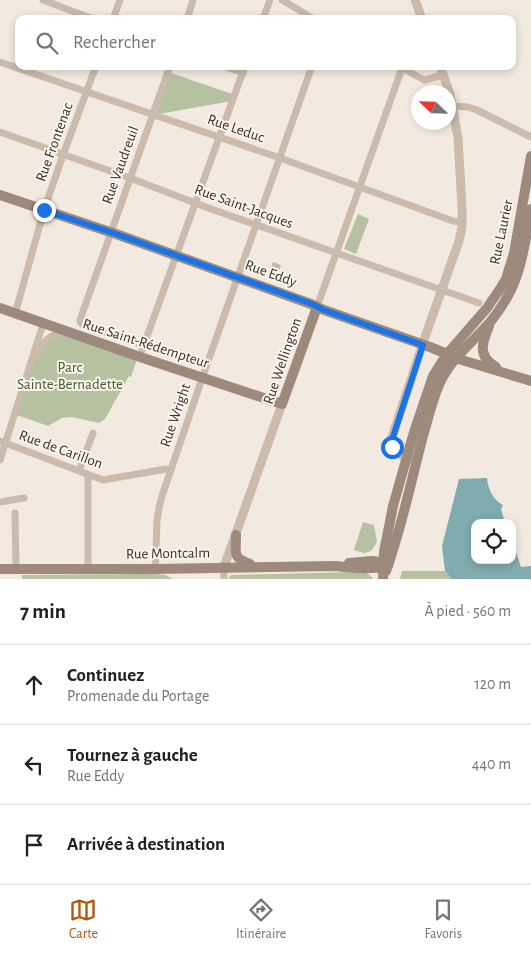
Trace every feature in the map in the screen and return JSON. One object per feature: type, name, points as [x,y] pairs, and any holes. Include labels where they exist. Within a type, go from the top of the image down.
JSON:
[{"type":"main road","name":"Rue Laurier","points":[[451,356],[506,279],[514,252],[531,156]]},
{"type":"main road","name":"Rue Eddy","points":[[0,195],[176,255],[451,356],[531,381]]},
{"type":"main road","name":"Rue Laurier","points":[[451,356],[491,320],[501,308],[514,285],[522,261],[531,209]]},
{"type":"main road","name":"Rue Wellington","points":[[282,404],[316,307]]},
{"type":"main road","name":"Rue Saint-Rédempteur","points":[[0,308],[42,324],[282,404]]},
{"type":"main road","points":[[491,320],[482,344],[484,354],[489,363],[507,374]]},
{"type":"main road","points":[[383,579],[386,564],[384,552],[393,505],[412,459],[414,432],[433,376],[451,356]]},
{"type":"main road","points":[[236,535],[236,554],[239,559],[256,566]]},
{"type":"main road","name":"Rue Montcalm","points":[[0,569],[88,568],[155,574],[224,567],[336,566],[374,568],[386,564]]},
{"type":"street","points":[[43,0],[82,15]]},
{"type":"street","points":[[114,15],[120,0]]},
{"type":"street","points":[[188,15],[193,0]]},
{"type":"street","points":[[264,15],[270,0]]},
{"type":"street","points":[[282,0],[307,15]]},
{"type":"street","points":[[415,0],[421,15]]},
{"type":"street","name":"Rue Leduc","points":[[0,62],[15,67]]},
{"type":"street","name":"Rue Leduc","points":[[23,70],[280,158],[453,221],[462,222]]},
{"type":"street","name":"Rue Frontenac","points":[[15,314],[44,210],[94,70]]},
{"type":"street","name":"Rue Vaudreuil","points":[[143,346],[84,326],[80,322],[169,70]]},
{"type":"street","points":[[139,357],[244,70]]},
{"type":"street","name":"Rue Wright","points":[[155,574],[159,508],[202,377],[311,70]]},
{"type":"street","name":"Rue Wellington","points":[[316,307],[401,70]]},
{"type":"street","name":"Rue Wellington","points":[[406,70],[424,80],[441,70]]},
{"type":"street","points":[[441,70],[447,85]]},
{"type":"street","points":[[456,106],[477,110],[531,137]]},
{"type":"street","points":[[412,459],[394,450],[391,444],[441,290],[459,241],[462,222],[461,170],[456,125]]},
{"type":"street","name":"Rue Saint-Jacques","points":[[0,132],[194,203],[479,303]]},
{"type":"street","points":[[0,460],[3,442],[42,324]]},
{"type":"street","points":[[31,361],[52,335],[56,333],[72,334]]},
{"type":"street","name":"Rue Wellington","points":[[224,579],[224,567],[282,404]]},
{"type":"street","points":[[79,472],[94,433]]},
{"type":"street","name":"Rue de Carillon","points":[[3,442],[103,480],[166,469],[171,471]]},
{"type":"street","points":[[88,475],[88,568]]},
{"type":"street","points":[[0,502],[24,498]]},
{"type":"street","points":[[15,513],[16,569]]},
{"type":"green space","points":[[168,72],[235,95],[232,101],[153,115]]},
{"type":"green space","points":[[358,214],[369,219],[356,254],[344,249]]},
{"type":"green space","points":[[273,262],[281,265],[276,280],[267,277]]},
{"type":"green space","name":"Parc Sainte-Bernadette","points":[[56,333],[138,356],[131,377],[129,376],[105,419],[99,423],[72,417],[62,418],[48,426],[14,414],[31,361]]},
{"type":"green space","points":[[363,522],[374,525],[377,542],[371,551],[364,553],[354,550]]},
{"type":"green space","points":[[402,571],[445,571],[452,579],[400,579]]},
{"type":"green space","points":[[356,572],[368,574],[373,579],[228,579],[231,575]]},
{"type":"green space","points":[[22,575],[165,575],[173,579],[22,579]]},
{"type":"water","points":[[487,478],[492,494],[503,505],[501,509],[504,519],[471,519],[471,564],[516,564],[516,552],[521,567],[531,566],[531,579],[452,579],[445,571],[442,546],[459,479]]},
{"type":"route","points":[[44,210],[116,234],[423,345],[392,440],[392,447]]}]
